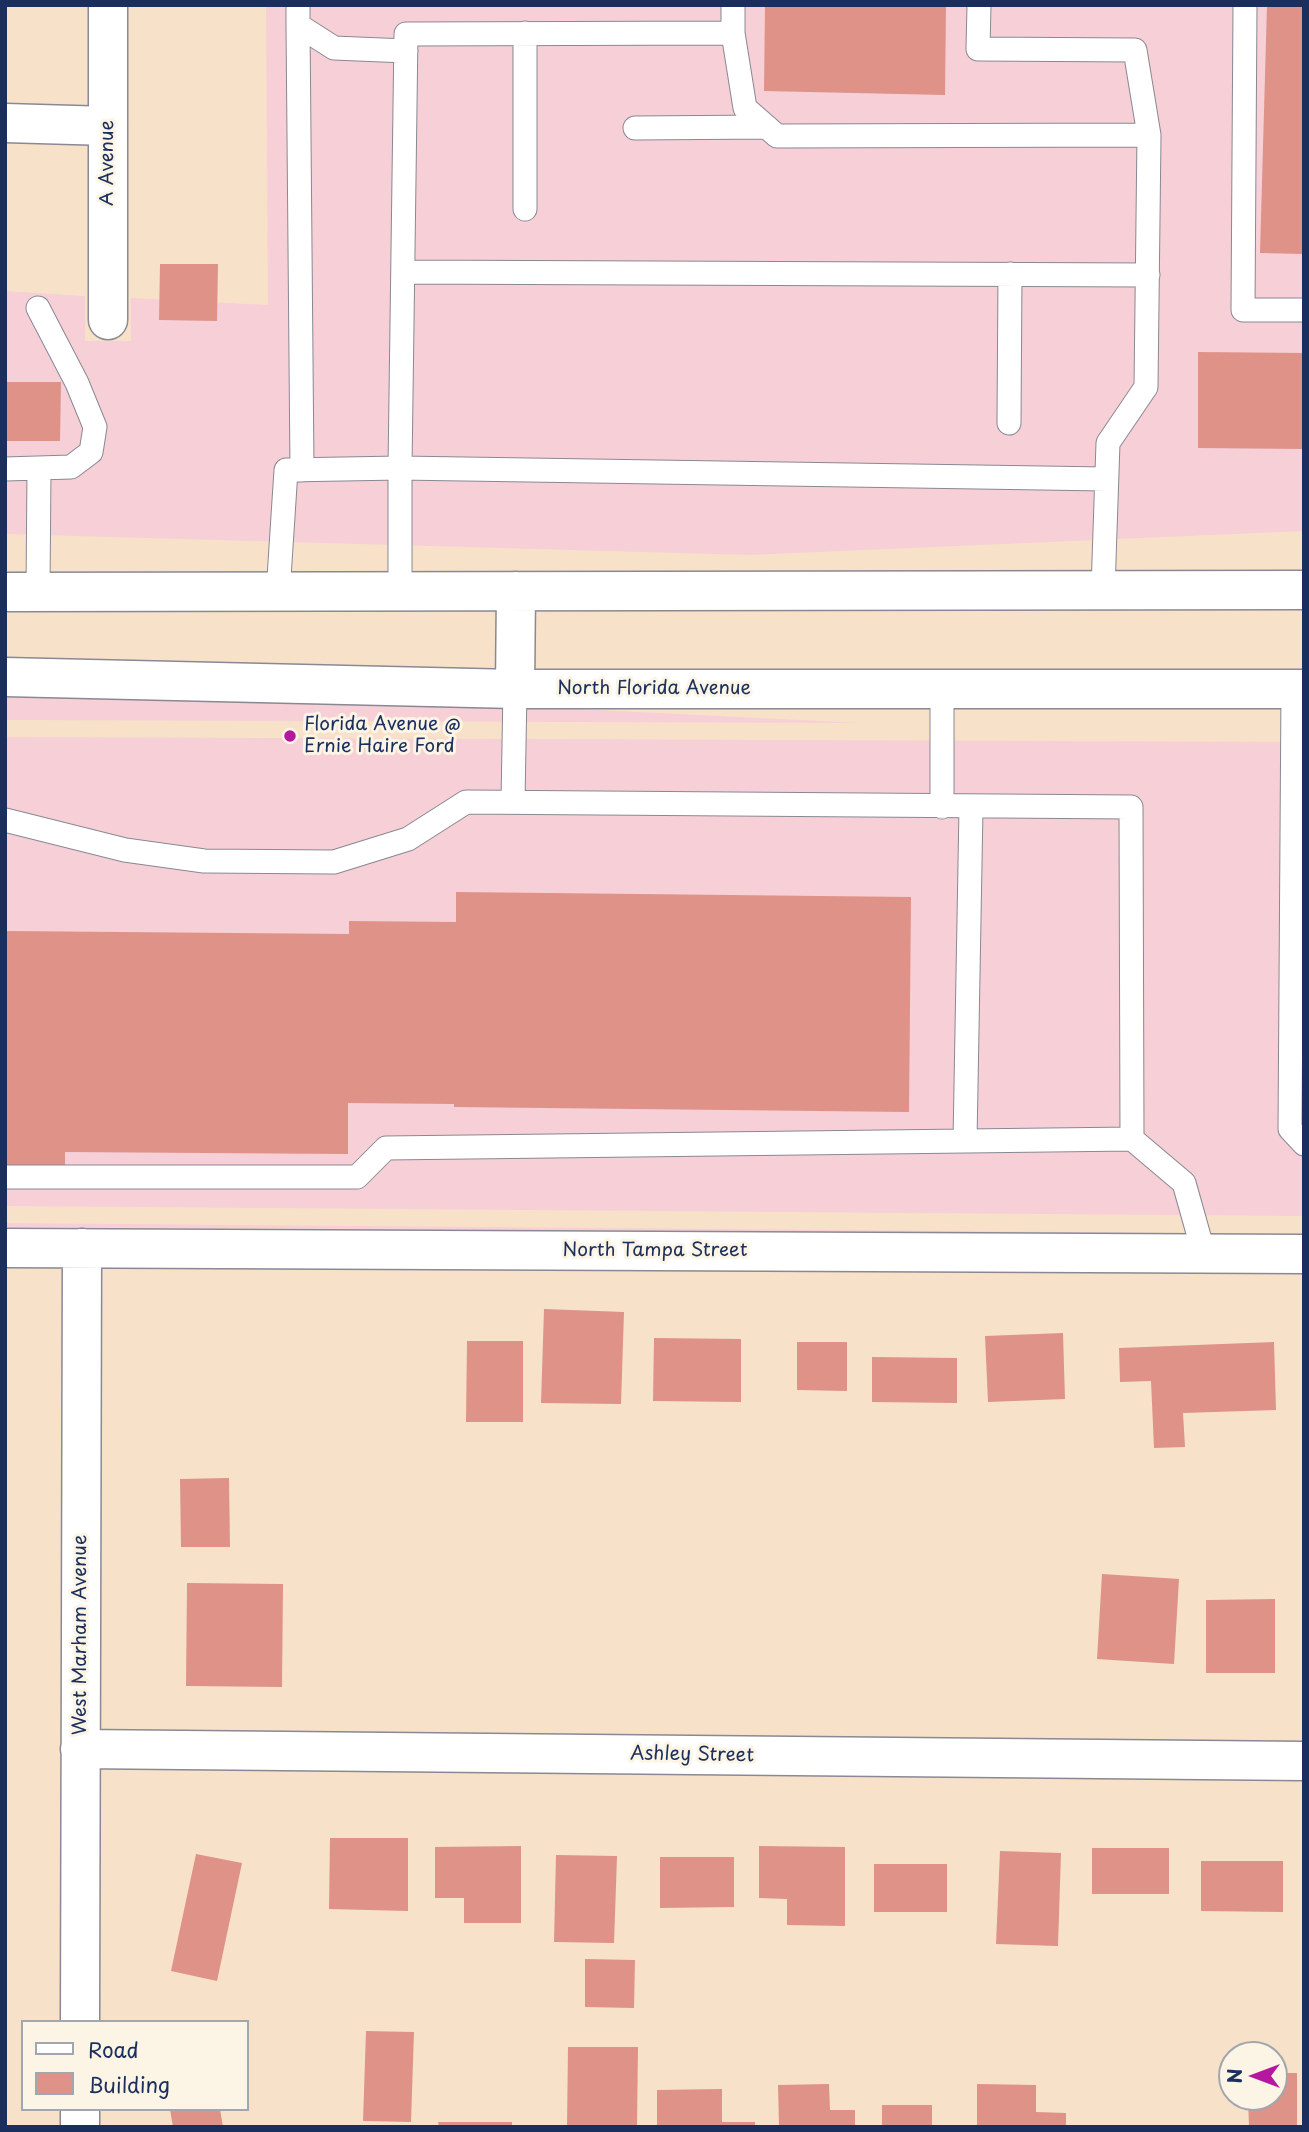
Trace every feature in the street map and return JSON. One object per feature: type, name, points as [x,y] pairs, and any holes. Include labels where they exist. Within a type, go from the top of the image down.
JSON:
[{"type":"street","name":"A Avenue","points":[[108,5],[108,320]]},
{"type":"street","points":[[5,123],[108,126]]},
{"type":"street","points":[[22,592],[1304,590]]},
{"type":"street","points":[[515,689],[516,591]]},
{"type":"street","name":"North Florida Avenue","points":[[5,677],[515,689],[1300,688]]},
{"type":"street","name":"North Tampa Street","points":[[5,1248],[1304,1254]]},
{"type":"street","name":"West Marham Avenue","points":[[80,2020],[82,1248]]},
{"type":"street","name":"Ashley Street","points":[[80,1749],[1304,1761]]},
{"type":"lane","points":[[733,5],[733,33],[745,108],[777,136],[1149,135]]},
{"type":"lane","points":[[979,5],[978,49],[1135,50],[1149,135],[1146,387],[1108,443],[1103,590]]},
{"type":"lane","points":[[1245,5],[1242,310],[1304,310]]},
{"type":"lane","points":[[298,15],[334,48],[405,51]]},
{"type":"lane","points":[[298,15],[302,470]]},
{"type":"lane","points":[[525,33],[525,209]]},
{"type":"lane","points":[[400,592],[405,34],[733,33]]},
{"type":"lane","points":[[635,128],[767,127]]},
{"type":"lane","points":[[403,272],[1148,275]]},
{"type":"lane","points":[[1009,423],[1010,274]]},
{"type":"lane","points":[[5,469],[71,467],[92,452],[95,427],[77,383],[38,308]]},
{"type":"lane","points":[[22,592],[39,468]]},
{"type":"lane","points":[[278,593],[286,470],[400,468],[1106,479]]},
{"type":"lane","points":[[1300,688],[1290,1129],[1304,1144]]},
{"type":"lane","points":[[513,802],[515,689]]},
{"type":"lane","points":[[942,689],[942,807]]},
{"type":"lane","points":[[5,820],[125,850],[204,861],[334,862],[408,839],[466,802],[971,808],[1130,807],[1132,1139]]},
{"type":"lane","points":[[965,1141],[971,808]]},
{"type":"lane","points":[[5,1177],[357,1177],[386,1148],[1132,1139],[1184,1183],[1204,1254]]},
{"type":"shaded area","points":[[266,5],[1304,5],[1304,531],[749,555],[5,534],[5,291],[85,296],[85,341],[131,341],[131,298],[268,305]]},
{"type":"shaded area","points":[[5,697],[578,709],[859,723],[5,720]]},
{"type":"shaded area","points":[[5,737],[1304,742],[1304,1216],[5,1206]]},
{"type":"shaded area","points":[[5,1223],[1304,1234],[5,1227]]},
{"type":"building","points":[[765,5],[946,5],[945,95],[764,91]]},
{"type":"building","points":[[1267,5],[1304,5],[1304,254],[1260,253]]},
{"type":"building","points":[[160,264],[218,264],[217,321],[159,320]]},
{"type":"building","points":[[1198,352],[1304,353],[1304,449],[1198,448]]},
{"type":"building","points":[[5,382],[61,382],[60,441],[5,441]]},
{"type":"building","points":[[456,892],[911,897],[909,1112],[454,1107],[454,1104],[348,1103],[348,1154],[65,1152],[65,1170],[5,1170],[5,931],[349,934],[349,921],[456,922]]},
{"type":"building","points":[[544,1309],[624,1312],[621,1404],[541,1403]]},
{"type":"building","points":[[1063,1333],[1065,1399],[988,1402],[985,1336]]},
{"type":"building","points":[[654,1338],[741,1339],[741,1402],[653,1401]]},
{"type":"building","points":[[467,1341],[523,1341],[523,1422],[466,1422]]},
{"type":"building","points":[[797,1342],[847,1342],[847,1391],[797,1390]]},
{"type":"building","points":[[1274,1342],[1276,1410],[1183,1413],[1185,1447],[1154,1448],[1151,1381],[1120,1382],[1119,1348]]},
{"type":"building","points":[[872,1357],[957,1358],[957,1403],[872,1402]]},
{"type":"building","points":[[229,1478],[230,1547],[181,1547],[180,1479]]},
{"type":"building","points":[[1102,1574],[1179,1579],[1174,1664],[1097,1659]]},
{"type":"building","points":[[187,1583],[283,1584],[282,1687],[186,1686]]},
{"type":"building","points":[[1275,1599],[1275,1673],[1206,1673],[1206,1600]]},
{"type":"building","points":[[330,1838],[408,1838],[408,1911],[329,1909]]},
{"type":"building","points":[[521,1846],[521,1923],[464,1923],[464,1898],[435,1898],[435,1847]]},
{"type":"building","points":[[759,1846],[845,1847],[845,1926],[787,1925],[787,1899],[759,1898]]},
{"type":"building","points":[[1092,1848],[1169,1848],[1169,1894],[1092,1894]]},
{"type":"building","points":[[1000,1851],[1061,1853],[1058,1946],[996,1944]]},
{"type":"building","points":[[196,1854],[242,1863],[217,1981],[171,1971]]},
{"type":"building","points":[[556,1855],[617,1856],[614,1943],[554,1942]]},
{"type":"building","points":[[660,1857],[734,1857],[734,1907],[660,1908]]},
{"type":"building","points":[[1201,1861],[1283,1861],[1283,1912],[1201,1911]]},
{"type":"building","points":[[874,1864],[947,1864],[947,1912],[874,1912]]},
{"type":"building","points":[[585,1959],[635,1960],[634,2008],[585,2007]]},
{"type":"building","points":[[366,2031],[414,2032],[411,2122],[363,2121]]},
{"type":"building","points":[[568,2047],[638,2047],[637,2127],[567,2127]]},
{"type":"building","points":[[1288,2073],[1297,2073],[1297,2127],[1249,2127],[1248,2111],[1288,2111]]},
{"type":"building","points":[[829,2084],[830,2110],[855,2110],[855,2127],[779,2127],[778,2085]]},
{"type":"building","points":[[977,2084],[1036,2085],[1036,2112],[1066,2113],[1066,2127],[977,2127]]},
{"type":"building","points":[[722,2089],[722,2122],[755,2122],[755,2127],[657,2127],[657,2090]]},
{"type":"building","points":[[882,2105],[932,2105],[932,2127],[882,2127]]},
{"type":"building","points":[[170,2111],[220,2111],[223,2127],[173,2127]]},
{"type":"building","points":[[438,2122],[512,2122],[512,2127],[439,2127]]},
{"type":"place","name":"Florida Avenue @ Ernie Haire Ford","points":[[290,736]]}]
